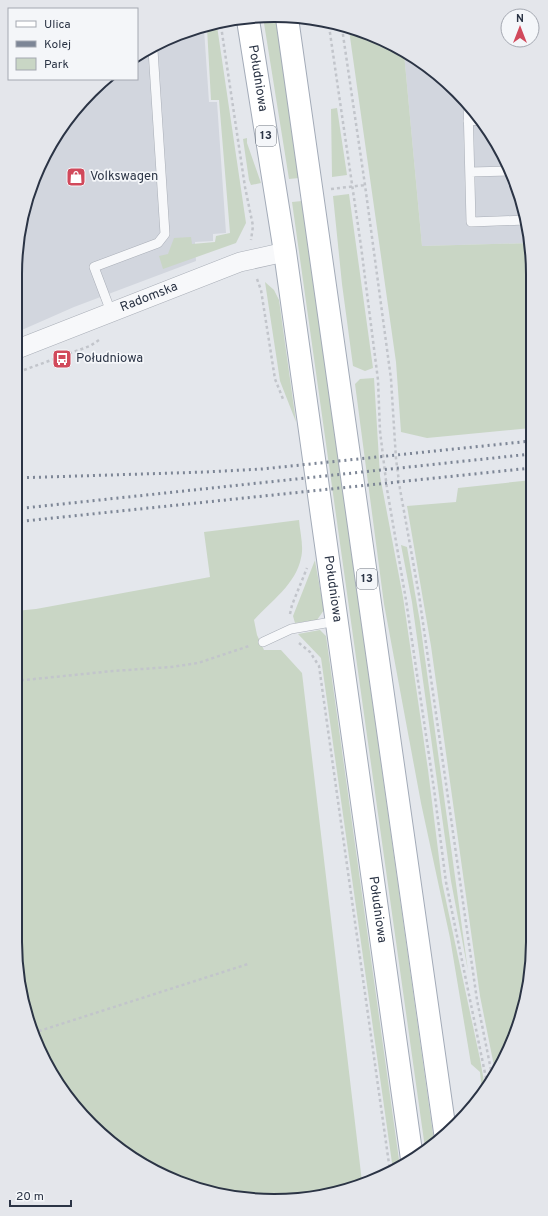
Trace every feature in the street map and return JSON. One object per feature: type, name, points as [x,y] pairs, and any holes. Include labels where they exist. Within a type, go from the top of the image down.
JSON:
[{"type":"main road","name":"13","points":[[288,23],[444,1127]]},
{"type":"main road","name":"Południowa","points":[[249,24],[285,252],[411,1154]]},
{"type":"street","name":"Radomska","points":[[22,347],[240,262],[285,252]]},
{"type":"lane","points":[[111,312],[94,267],[158,243],[165,234],[153,53]]},
{"type":"lane","points":[[468,114],[471,222],[520,220]]},
{"type":"lane","points":[[468,121],[474,121]]},
{"type":"lane","points":[[470,172],[504,171]]},
{"type":"lane","points":[[262,642],[291,629],[337,620]]},
{"type":"path","points":[[221,28],[245,187],[254,226],[250,237],[251,243]]},
{"type":"path","points":[[329,29],[361,246],[377,373],[383,459],[387,489],[412,639],[446,882],[486,1078]]},
{"type":"path","points":[[343,32],[391,379],[396,459],[400,488],[419,594],[477,1000],[491,1070]]},
{"type":"path","points":[[256,275],[264,304],[275,379],[284,403]]},
{"type":"path","points":[[308,563],[290,611],[291,629],[294,637],[310,652],[319,666],[389,1166]]},
{"type":"path","points":[[22,680],[171,667],[198,663],[262,642]]},
{"type":"path","points":[[39,1032],[248,964]]},
{"type":"shaded area","points":[[204,32],[209,102],[217,102],[226,233],[213,234],[213,241],[195,242],[196,261],[74,307],[22,330],[22,274],[24,241],[35,193],[48,163],[64,134],[74,121],[96,96],[114,80],[138,80],[138,62],[178,41]]},
{"type":"shaded area","points":[[405,59],[427,74],[452,96],[484,134],[500,163],[513,193],[524,243],[422,246]]},
{"type":"green space","points":[[276,22],[299,178],[289,179],[264,23]]},
{"type":"green space","points":[[217,29],[246,223],[236,243],[163,269],[159,256],[168,254],[174,238],[191,237],[192,244],[215,242],[216,236],[230,233],[219,100],[211,100],[207,31]]},
{"type":"green space","points":[[350,34],[370,41],[405,59],[422,246],[524,243],[526,274],[526,428],[427,438],[401,432],[396,362]]},
{"type":"green space","points":[[337,108],[347,175],[332,177],[331,109]]},
{"type":"green space","points":[[247,138],[247,143],[261,183],[251,185],[243,139]]},
{"type":"green space","points":[[349,194],[373,368],[365,371],[353,366],[342,284],[333,196]]},
{"type":"green space","points":[[302,201],[433,1137],[424,1144],[292,202]]},
{"type":"green space","points":[[265,282],[274,290],[279,300],[296,422],[280,381]]},
{"type":"green space","points":[[374,378],[380,476],[403,597],[428,770],[442,882],[480,1059],[484,1082],[481,1085],[480,1072],[471,1064],[450,938],[421,803],[384,604],[355,384],[360,379]]},
{"type":"green space","points":[[526,481],[526,942],[524,975],[513,1023],[494,1065],[480,996],[431,646],[407,506],[456,502],[458,488]]},
{"type":"green space","points":[[299,520],[302,539],[301,558],[294,576],[282,592],[254,620],[257,635],[264,650],[281,650],[302,673],[362,1178],[307,1192],[274,1194],[241,1192],[225,1189],[193,1181],[178,1175],[134,1152],[96,1120],[64,1082],[48,1053],[35,1023],[24,975],[22,942],[22,610],[210,577],[204,532]]},
{"type":"green space","points":[[401,545],[407,547],[420,622],[468,971],[451,881],[412,602]]},
{"type":"green space","points":[[315,560],[324,610],[317,620],[295,623],[293,616]]},
{"type":"green space","points":[[320,630],[326,636],[399,1160],[392,1164],[321,658],[298,634]]},
{"type":"railway","points":[[22,478],[262,469],[526,442]]},
{"type":"railway","points":[[22,508],[526,455]]},
{"type":"railway","points":[[22,521],[526,469]]},
{"type":"place","name":"Volkswagen","points":[[76,177]]},
{"type":"place","name":"Południowa","points":[[62,359]]}]
